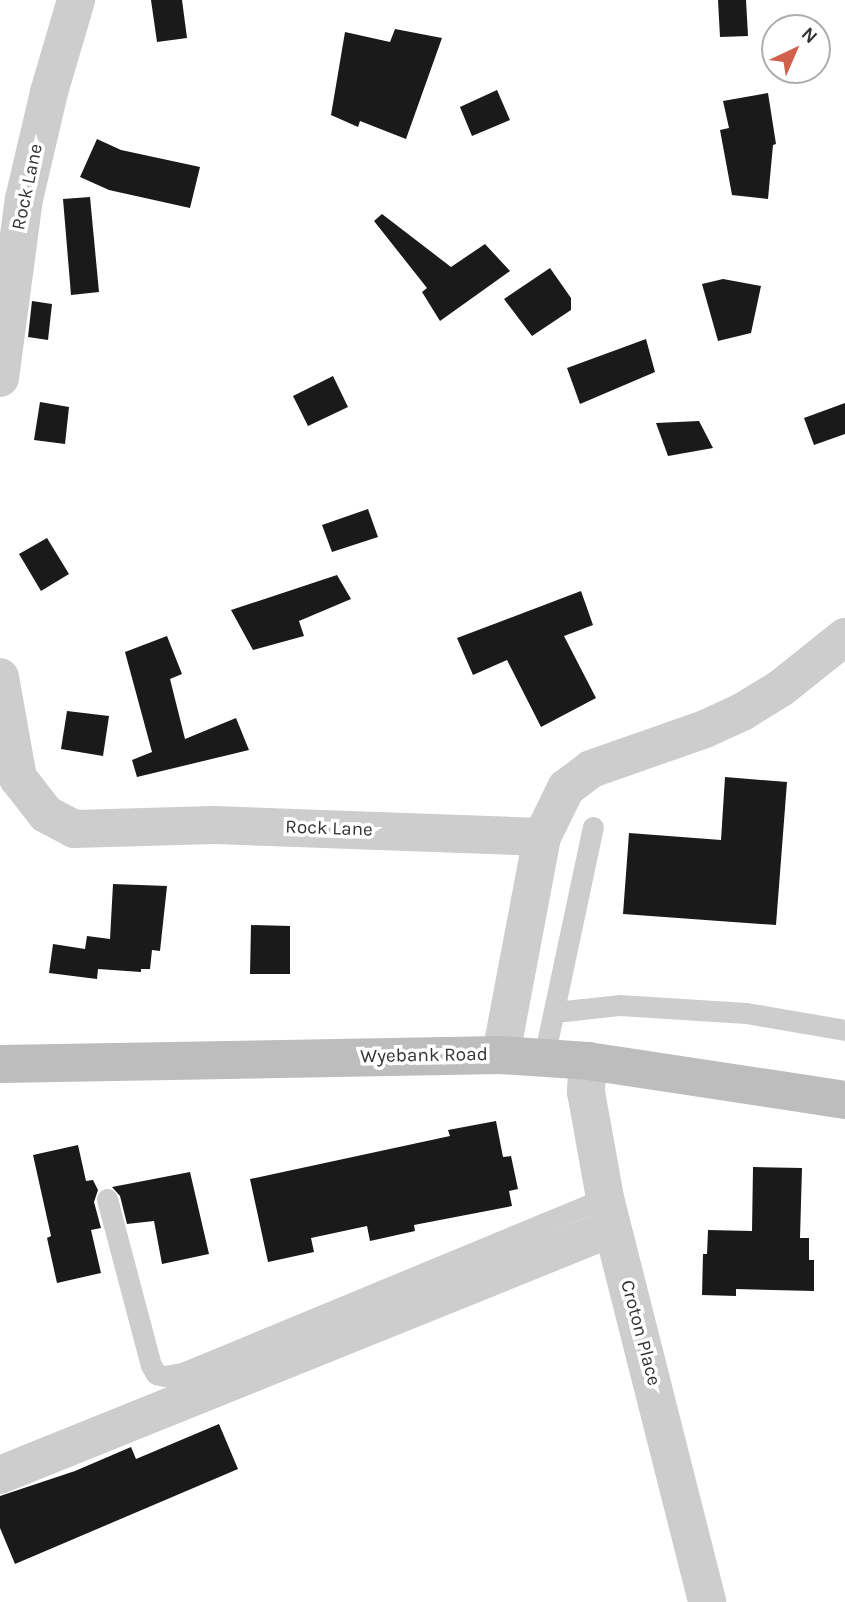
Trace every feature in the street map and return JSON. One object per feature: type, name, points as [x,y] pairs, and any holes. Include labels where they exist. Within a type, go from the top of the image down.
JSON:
[{"type":"street","name":"Rock Lane","points":[[0,378],[24,199],[49,92],[76,0]]},
{"type":"street","points":[[0,166],[24,199]]},
{"type":"street","points":[[501,1055],[542,837],[566,788],[591,769],[705,729],[741,712],[781,688],[845,637]]},
{"type":"street","name":"Rock Lane","points":[[0,677],[18,778],[46,814],[74,829],[214,825],[542,837]]},
{"type":"street","name":"Wyebank Road","points":[[0,1064],[501,1055],[588,1061],[845,1100]]},
{"type":"street","name":"Croton Place","points":[[588,1061],[586,1092],[609,1212],[685,1504],[707,1602]]},
{"type":"street","points":[[0,1475],[609,1212]]},
{"type":"lane","points":[[544,1058],[593,827]]},
{"type":"lane","points":[[555,1012],[619,1005],[734,1012],[845,1030]]},
{"type":"lane","points":[[107,1199],[151,1365],[156,1374],[165,1376],[185,1371],[609,1212]]},
{"type":"building","points":[[151,0],[182,0],[187,38],[157,42]]},
{"type":"building","points":[[718,0],[746,0],[748,36],[720,37]]},
{"type":"building","points":[[395,29],[442,38],[406,139],[360,121],[358,127],[331,115],[345,32],[390,42]]},
{"type":"building","points":[[497,90],[510,120],[472,136],[460,107]]},
{"type":"building","points":[[768,93],[776,144],[773,145],[768,199],[732,195],[720,130],[729,128],[723,101]]},
{"type":"building","points":[[97,139],[121,150],[200,167],[190,208],[109,190],[80,177]]},
{"type":"building","points":[[90,197],[99,292],[71,295],[63,199]]},
{"type":"building","points":[[382,214],[451,267],[485,244],[510,271],[440,321],[422,292],[427,288],[374,221]]},
{"type":"building","points":[[550,268],[571,298],[571,310],[532,336],[504,299]]},
{"type":"building","points":[[723,279],[761,286],[751,333],[718,341],[702,284]]},
{"type":"building","points":[[32,301],[52,304],[48,340],[28,337]]},
{"type":"building","points":[[646,339],[655,372],[580,404],[567,368]]},
{"type":"building","points":[[333,376],[348,407],[308,426],[293,396]]},
{"type":"building","points":[[40,402],[69,407],[65,444],[34,440]]},
{"type":"building","points":[[845,403],[845,434],[814,445],[804,418]]},
{"type":"building","points":[[699,421],[713,448],[668,456],[656,423]]},
{"type":"building","points":[[368,509],[378,537],[332,552],[322,525]]},
{"type":"building","points":[[47,538],[69,574],[41,591],[19,554]]},
{"type":"building","points":[[337,575],[351,599],[299,621],[304,636],[253,650],[231,610]]},
{"type":"building","points":[[581,591],[593,625],[564,636],[596,698],[541,727],[507,660],[473,675],[457,638]]},
{"type":"building","points":[[167,636],[182,674],[170,679],[185,739],[236,718],[249,750],[137,777],[132,760],[152,752],[125,652]]},
{"type":"building","points":[[67,711],[109,716],[103,756],[61,749]]},
{"type":"building","points":[[725,777],[787,782],[776,925],[623,914],[629,833],[721,840]]},
{"type":"building","points":[[113,884],[167,886],[160,951],[152,950],[150,969],[141,969],[141,972],[98,969],[97,979],[49,973],[53,944],[85,949],[87,936],[110,939]]},
{"type":"building","points":[[251,925],[290,926],[290,974],[250,974]]},
{"type":"building","points":[[496,1121],[503,1157],[511,1156],[518,1189],[509,1191],[512,1206],[414,1225],[415,1231],[370,1241],[367,1226],[311,1238],[314,1252],[268,1262],[250,1179],[450,1136],[448,1130]]},
{"type":"building","points":[[78,1145],[86,1181],[93,1180],[98,1190],[94,1202],[101,1228],[91,1230],[101,1273],[57,1283],[47,1238],[51,1236],[33,1155]]},
{"type":"building","points":[[753,1167],[802,1168],[800,1238],[809,1238],[809,1260],[814,1260],[814,1291],[736,1289],[736,1296],[702,1295],[703,1254],[707,1254],[708,1230],[752,1231]]},
{"type":"building","points":[[190,1172],[209,1254],[162,1264],[154,1221],[127,1224],[120,1196],[112,1187]]},
{"type":"building","points":[[219,1424],[238,1469],[15,1564],[0,1528],[0,1496],[75,1471],[131,1447],[136,1459]]}]
